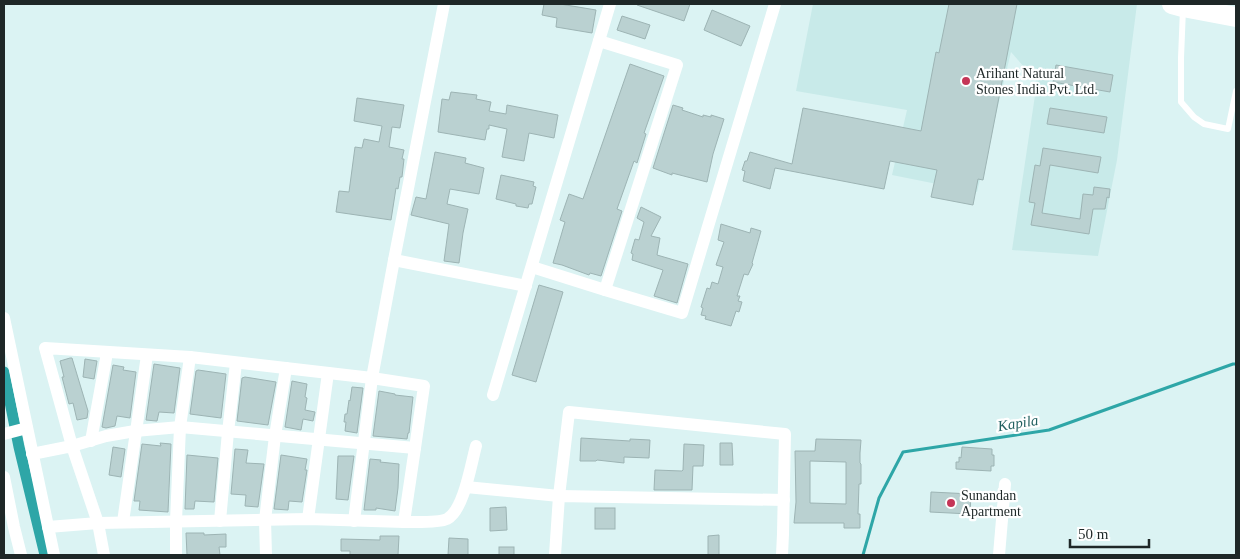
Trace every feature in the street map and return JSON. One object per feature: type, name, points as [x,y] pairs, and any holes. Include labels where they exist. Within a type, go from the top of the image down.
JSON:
[{"type":"main road","points":[[1178,6],[1236,17]]},
{"type":"street","points":[[354,521],[372,378],[444,4]]},
{"type":"street","points":[[493,395],[599,41],[607,4]]},
{"type":"street","points":[[532,267],[682,313],[775,4]]},
{"type":"street","points":[[599,41],[677,65],[605,290]]},
{"type":"street","points":[[394,260],[526,286]]},
{"type":"street","points":[[4,318],[54,555]]},
{"type":"street","points":[[104,555],[98,523],[72,446],[45,348],[190,358],[372,378],[424,386],[404,522]]},
{"type":"street","points":[[91,441],[107,353]]},
{"type":"street","points":[[123,522],[147,355]]},
{"type":"street","points":[[176,555],[180,427],[190,358]]},
{"type":"street","points":[[220,521],[236,363]]},
{"type":"street","points":[[266,555],[265,520],[275,436],[286,368]]},
{"type":"street","points":[[308,519],[328,373]]},
{"type":"street","points":[[555,555],[559,496],[569,412],[785,434],[782,555]]},
{"type":"street","points":[[32,454],[72,446],[106,436],[180,427],[415,448]]},
{"type":"street","points":[[4,434],[27,428]]},
{"type":"street","points":[[48,527],[123,522],[308,519],[404,522],[448,519],[458,509],[464,496],[476,446]]},
{"type":"street","points":[[4,477],[21,555]]},
{"type":"street","points":[[999,555],[1005,484]]},
{"type":"street","points":[[466,487],[559,496],[784,500]]},
{"type":"lane","points":[[1178,6],[1181,102],[1194,118],[1204,124],[1228,129],[1236,91]]},
{"type":"shaded area","points":[[813,4],[1137,4],[1117,160],[1098,256],[1012,250],[1037,82],[1011,52],[977,192],[892,175],[907,110],[796,91]]},
{"type":"building","points":[[544,4],[560,4],[596,10],[592,33],[556,27],[557,18],[542,15]]},
{"type":"building","points":[[637,4],[690,4],[684,21]]},
{"type":"building","name":"Arihant Natural Stones India Pvt. Ltd.","points":[[949,4],[1017,4],[983,180],[978,179],[973,205],[931,197],[937,170],[890,161],[884,189],[775,168],[770,189],[743,181],[745,171],[742,170],[750,152],[792,164],[803,108],[921,131],[936,52],[939,53]]},
{"type":"building","points":[[712,10],[750,26],[741,46],[704,30]]},
{"type":"building","points":[[622,16],[650,25],[645,39],[617,30]]},
{"type":"building","points":[[630,64],[664,76],[644,133],[646,134],[637,163],[634,161],[617,209],[622,211],[601,276],[590,273],[589,275],[553,263],[565,222],[560,220],[569,194],[583,199]]},
{"type":"building","points":[[1056,65],[1113,75],[1110,92],[1053,82]]},
{"type":"building","points":[[451,92],[477,95],[476,99],[491,102],[489,111],[506,114],[507,105],[558,115],[554,138],[529,133],[524,161],[502,157],[507,129],[489,125],[485,140],[438,132],[442,99],[449,100]]},
{"type":"building","points":[[357,98],[404,105],[400,128],[392,127],[389,147],[404,150],[402,177],[400,177],[398,189],[396,188],[391,220],[336,212],[339,191],[349,192],[355,147],[362,148],[364,139],[379,142],[382,126],[354,121]]},
{"type":"building","points":[[673,105],[703,117],[703,115],[711,117],[711,115],[724,119],[713,154],[707,182],[672,173],[672,175],[653,168]]},
{"type":"building","points":[[1050,108],[1107,117],[1104,133],[1047,124]]},
{"type":"building","points":[[1043,148],[1101,157],[1098,173],[1050,165],[1042,213],[1080,219],[1083,194],[1093,195],[1094,187],[1110,189],[1105,209],[1093,209],[1089,234],[1031,225],[1035,203],[1029,202],[1035,165],[1040,166]]},
{"type":"building","points":[[435,152],[466,158],[465,163],[484,168],[479,194],[450,189],[447,204],[468,209],[459,263],[444,261],[449,224],[411,215],[416,197],[426,199]]},
{"type":"building","points":[[501,175],[534,182],[533,186],[536,187],[532,204],[529,204],[528,208],[496,199]]},
{"type":"building","points":[[641,207],[661,217],[651,236],[660,238],[657,255],[688,264],[677,303],[654,296],[663,270],[632,260],[633,254],[631,253],[635,239],[639,240],[644,222],[637,218]]},
{"type":"building","points":[[721,224],[750,233],[751,228],[761,231],[753,264],[748,275],[744,274],[737,296],[740,296],[738,301],[742,302],[739,312],[736,311],[731,326],[705,319],[706,316],[701,315],[703,308],[701,307],[707,288],[710,289],[712,282],[718,284],[723,267],[716,265],[724,242],[718,240]]},
{"type":"building","points":[[539,285],[563,292],[536,382],[512,375]]},
{"type":"building","points":[[72,358],[88,411],[87,418],[77,420],[73,403],[69,404],[60,361]]},
{"type":"building","points":[[85,359],[97,361],[94,379],[83,377]]},
{"type":"building","points":[[154,364],[180,368],[174,413],[159,412],[157,421],[146,420]]},
{"type":"building","points":[[113,365],[124,367],[123,370],[136,372],[130,418],[117,416],[115,426],[106,428],[102,427]]},
{"type":"building","points":[[196,371],[226,374],[221,418],[190,414]]},
{"type":"building","points":[[242,378],[276,382],[268,425],[237,421]]},
{"type":"building","points":[[292,381],[307,384],[305,410],[315,412],[313,421],[303,419],[301,430],[285,427]]},
{"type":"building","points":[[352,387],[363,388],[357,433],[345,431],[346,422],[344,422]]},
{"type":"building","points":[[379,391],[413,397],[407,439],[373,436]]},
{"type":"building","points":[[581,438],[630,441],[630,439],[650,440],[649,458],[624,457],[624,463],[597,460],[580,461]]},
{"type":"building","points":[[816,439],[861,440],[861,484],[859,484],[858,514],[860,514],[860,528],[844,528],[844,523],[794,523],[796,502],[795,451],[815,451]],"holes":[[[810,461],[846,462],[846,504],[810,503]]]},
{"type":"building","points":[[160,443],[171,444],[168,512],[139,510],[140,501],[134,501],[142,444],[161,446]]},
{"type":"building","points":[[720,443],[732,443],[733,465],[720,465]]},
{"type":"building","points":[[684,444],[704,445],[703,466],[693,466],[692,490],[654,490],[655,470],[683,470]]},
{"type":"building","points":[[113,447],[125,449],[121,477],[109,475]]},
{"type":"building","points":[[962,447],[992,449],[994,466],[991,466],[991,471],[956,469],[956,462],[959,462],[959,457],[961,458]]},
{"type":"building","points":[[235,449],[248,450],[246,463],[264,464],[258,507],[245,506],[246,495],[231,494]]},
{"type":"building","points":[[187,455],[218,458],[214,502],[195,501],[194,509],[185,509]]},
{"type":"building","points":[[281,455],[307,459],[302,502],[289,501],[288,510],[274,509]]},
{"type":"building","points":[[338,456],[354,456],[348,500],[336,499]]},
{"type":"building","points":[[370,459],[399,464],[395,511],[376,508],[376,510],[364,510]]},
{"type":"building","name":"Sunandan Apartment","points":[[931,492],[971,494],[970,514],[930,512]]},
{"type":"building","points":[[506,507],[507,530],[490,531],[490,508]]},
{"type":"building","points":[[595,508],[615,508],[615,529],[595,529]]},
{"type":"building","points":[[186,533],[204,533],[204,535],[226,534],[226,547],[219,547],[220,555],[187,555]]},
{"type":"building","points":[[719,535],[719,555],[708,555],[708,536]]},
{"type":"building","points":[[380,536],[399,536],[398,555],[350,555],[350,551],[341,551],[341,539],[380,540]]},
{"type":"building","points":[[449,538],[468,539],[468,555],[448,555]]},
{"type":"building","points":[[499,547],[514,547],[514,555],[499,555]]},
{"type":"waterway","name":"Kapila","points":[[863,555],[879,498],[903,452],[1049,430],[1236,364]]},
{"type":"waterway","points":[[4,372],[19,447],[45,555]]},
{"type":"place","name":"Arihant Natural Stones India Pvt. Ltd.","points":[[966,81]]},
{"type":"place","name":"Sunandan Apartment","points":[[951,503]]}]
